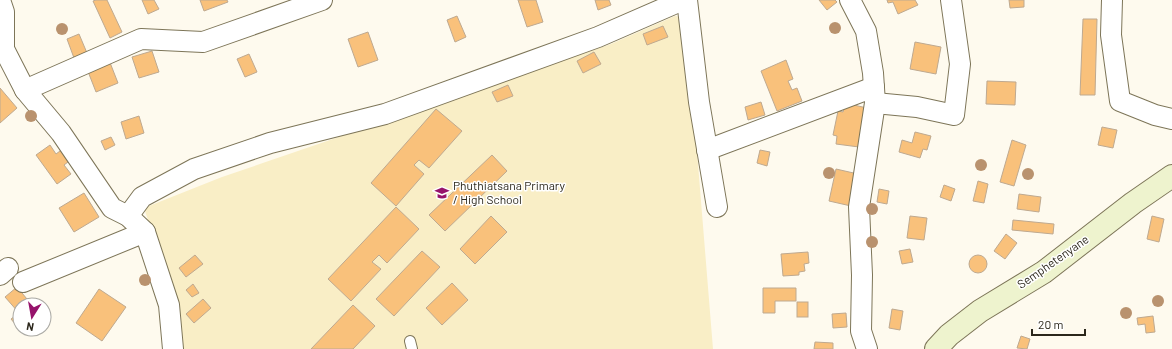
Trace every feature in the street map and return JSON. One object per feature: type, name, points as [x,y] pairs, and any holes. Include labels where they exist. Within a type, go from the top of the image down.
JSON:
[{"type":"main road","name":"Semphetenyane","points":[[936,349],[949,335],[980,311],[1044,272],[1133,203],[1172,176]]},
{"type":"street","points":[[0,0],[4,12],[4,49],[25,90],[61,134],[112,208],[128,216],[144,232],[169,305],[173,349]]},
{"type":"street","points":[[25,90],[141,39],[203,42],[322,0]]},
{"type":"street","points":[[128,216],[142,197],[194,169],[270,143],[385,114],[598,37],[683,0]]},
{"type":"street","points":[[688,0],[699,102],[717,207]]},
{"type":"street","points":[[850,0],[866,31],[875,95],[859,207],[862,275],[861,331],[867,349]]},
{"type":"street","points":[[707,150],[875,95],[954,115],[960,64],[951,0]]},
{"type":"street","points":[[1112,0],[1111,35],[1120,101],[1155,115],[1172,119]]},
{"type":"street","points":[[23,282],[144,232]]},
{"type":"shaded area","name":"Phuthiatsana Primary / High School","points":[[675,16],[684,17],[713,349],[180,349],[151,229],[144,208],[222,177],[611,44]]},
{"type":"building","points":[[107,0],[122,32],[110,38],[93,1]]},
{"type":"building","points":[[142,0],[154,0],[159,9],[148,14]]},
{"type":"building","points":[[200,0],[227,0],[228,2],[204,11]]},
{"type":"building","points":[[518,0],[536,0],[543,22],[527,27]]},
{"type":"building","points":[[595,0],[609,0],[611,5],[598,10]]},
{"type":"building","points":[[819,0],[835,0],[837,2],[827,10]]},
{"type":"building","points":[[887,0],[915,0],[918,5],[898,14],[893,2],[888,3]]},
{"type":"building","points":[[1009,0],[1024,0],[1024,7],[1010,8]]},
{"type":"building","points":[[457,16],[466,37],[455,42],[447,20]]},
{"type":"building","points":[[1083,19],[1097,19],[1095,95],[1080,95]]},
{"type":"building","points":[[663,26],[668,37],[647,45],[643,34]]},
{"type":"building","points":[[368,32],[378,60],[358,67],[348,39]]},
{"type":"building","points":[[79,34],[87,53],[74,58],[67,39]]},
{"type":"building","points":[[915,42],[941,47],[936,74],[910,69]]},
{"type":"building","points":[[152,51],[159,72],[139,78],[132,57]]},
{"type":"building","points":[[594,52],[601,64],[583,73],[577,61]]},
{"type":"building","points":[[249,54],[257,72],[245,77],[237,59]]},
{"type":"building","points":[[109,60],[118,83],[96,92],[87,69]]},
{"type":"building","points":[[786,60],[793,79],[788,81],[792,90],[797,88],[802,101],[777,111],[761,71]]},
{"type":"building","points":[[987,81],[1016,82],[1015,105],[986,104]]},
{"type":"building","points":[[508,85],[513,96],[497,102],[492,92]]},
{"type":"building","points":[[0,88],[17,108],[0,123]]},
{"type":"building","points":[[761,102],[765,115],[748,120],[745,107]]},
{"type":"building","points":[[845,103],[867,108],[859,147],[836,144],[837,136],[833,135],[838,111],[843,112]]},
{"type":"building","points":[[436,109],[462,131],[429,168],[419,160],[414,165],[424,174],[396,206],[371,183]]},
{"type":"building","points":[[139,116],[144,133],[126,139],[121,122]]},
{"type":"building","points":[[1102,127],[1117,130],[1113,148],[1098,145]]},
{"type":"building","points":[[915,132],[931,136],[927,150],[923,149],[920,158],[899,152],[902,140],[912,143]]},
{"type":"building","points":[[111,137],[115,145],[105,150],[101,141]]},
{"type":"building","points":[[1012,140],[1026,145],[1014,186],[1000,182]]},
{"type":"building","points":[[50,145],[56,154],[64,148],[72,159],[64,165],[71,174],[57,184],[36,155]]},
{"type":"building","points":[[760,150],[770,152],[767,166],[757,163]]},
{"type":"building","points":[[492,155],[507,171],[445,231],[429,215]]},
{"type":"building","points":[[836,169],[858,174],[851,206],[829,201]]},
{"type":"building","points":[[978,181],[988,184],[984,203],[973,201]]},
{"type":"building","points":[[944,185],[955,189],[951,201],[940,197]]},
{"type":"building","points":[[879,189],[889,191],[887,204],[877,202]]},
{"type":"building","points":[[84,193],[99,217],[74,232],[59,208]]},
{"type":"building","points":[[1019,194],[1041,197],[1039,212],[1017,209]]},
{"type":"building","points":[[396,207],[419,229],[387,263],[379,255],[372,262],[381,269],[351,301],[328,279]]},
{"type":"building","points":[[491,216],[507,232],[475,264],[460,249]]},
{"type":"building","points":[[910,216],[927,218],[924,240],[907,238]]},
{"type":"building","points":[[1152,216],[1164,219],[1159,242],[1147,239]]},
{"type":"building","points":[[1013,220],[1054,224],[1053,234],[1012,230]]},
{"type":"building","points":[[1006,234],[1017,243],[1005,259],[994,251]]},
{"type":"building","points":[[910,249],[913,262],[902,264],[899,251]]},
{"type":"building","points":[[422,251],[440,267],[394,316],[376,299]]},
{"type":"building","points":[[808,252],[809,263],[804,264],[805,271],[799,272],[799,275],[783,276],[781,254]]},
{"type":"building","points":[[195,255],[203,264],[186,277],[179,268]]},
{"type":"building","points":[[978,255],[984,258],[987,264],[984,270],[978,273],[972,270],[969,264],[972,258]]},
{"type":"building","points":[[452,283],[468,300],[442,325],[426,308]]},
{"type":"building","points":[[193,284],[199,293],[192,297],[186,290]]},
{"type":"building","points":[[17,287],[25,297],[12,297],[12,305],[5,297]]},
{"type":"building","points":[[763,288],[796,288],[796,301],[775,301],[775,313],[763,313]]},
{"type":"building","points":[[99,289],[126,307],[102,341],[76,323]]},
{"type":"building","points":[[203,299],[211,308],[194,323],[186,314]]},
{"type":"building","points":[[797,302],[808,302],[808,317],[797,317]]},
{"type":"building","points":[[353,305],[375,326],[353,349],[311,349]]},
{"type":"building","points":[[892,309],[903,311],[900,330],[889,328]]},
{"type":"building","points":[[846,313],[847,327],[833,328],[832,314]]},
{"type":"building","points":[[1153,316],[1155,332],[1146,333],[1145,324],[1138,325],[1137,318]]},
{"type":"building","points":[[1021,336],[1030,339],[1027,349],[1017,348]]},
{"type":"building","points":[[815,342],[833,343],[833,349],[814,349]]},
{"type":"place","name":"Phuthiatsana Primary / High School","points":[[442,193]]}]
